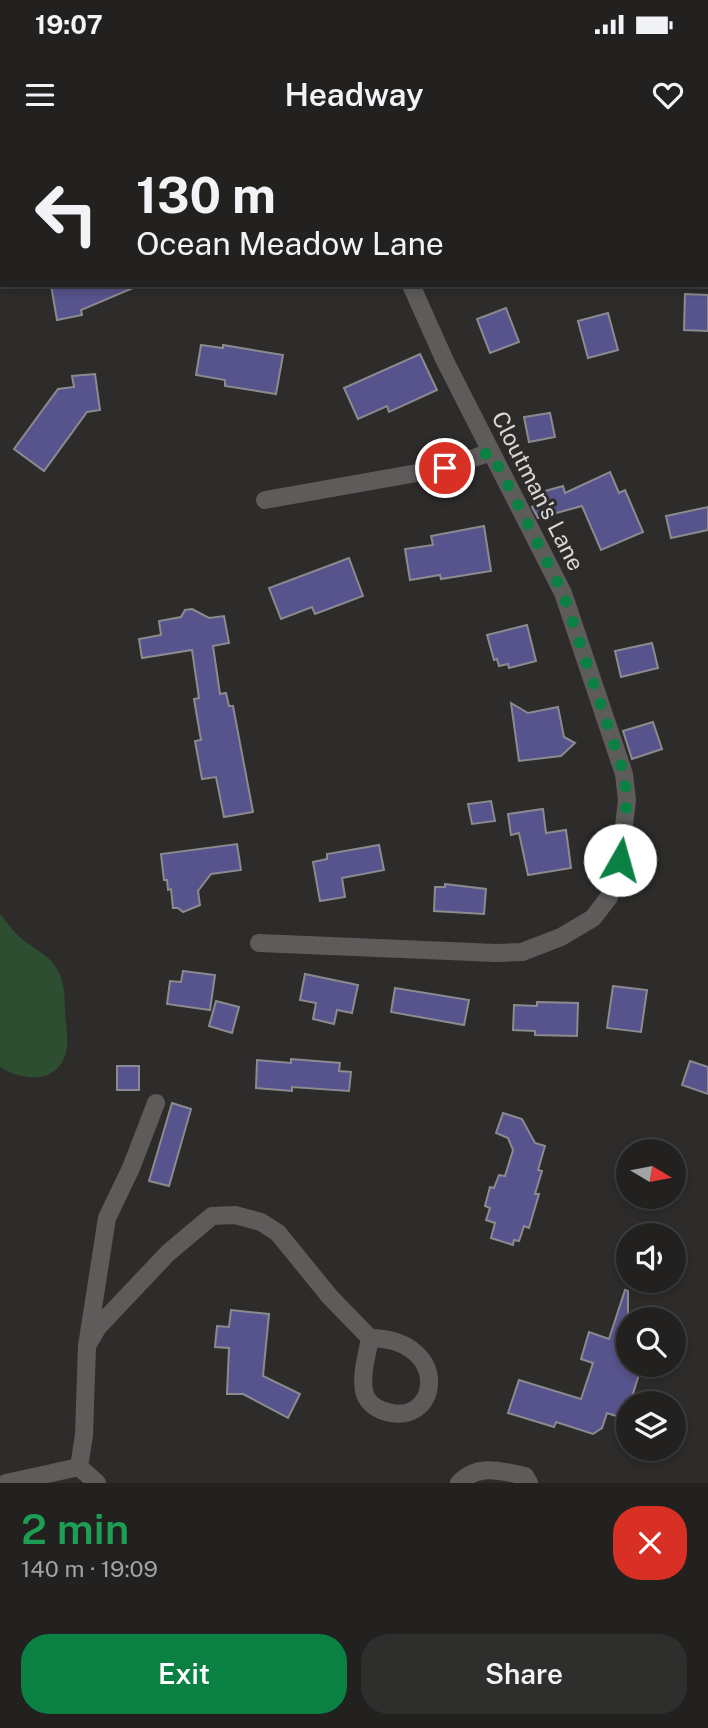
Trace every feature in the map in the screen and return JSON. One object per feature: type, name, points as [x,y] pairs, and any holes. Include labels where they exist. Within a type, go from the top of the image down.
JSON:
[{"type":"street","name":"Cloutman's Lane","points":[[259,943],[408,951],[522,952],[561,937],[593,918],[609,897],[622,848],[627,800],[624,774],[563,593],[445,361],[412,287]]},
{"type":"street","points":[[265,500],[445,468],[491,452]]},
{"type":"street","points":[[79,1467],[84,1435],[87,1346],[107,1218],[131,1168],[156,1103]]},
{"type":"street","points":[[87,1346],[98,1327],[168,1253],[212,1216],[235,1216],[261,1222],[278,1233],[330,1297],[370,1338],[388,1338],[404,1343],[419,1356],[429,1371],[430,1392],[419,1406],[404,1414],[393,1414],[379,1410],[364,1395],[363,1378],[370,1338]]},
{"type":"street","points":[[6,1483],[79,1467]]},
{"type":"street","points":[[79,1467],[97,1483]]},
{"type":"street","points":[[459,1483],[467,1475],[487,1468],[525,1476],[529,1483]]},
{"type":"green space","points":[[0,914],[19,936],[51,961],[62,981],[67,1048],[62,1063],[47,1075],[29,1077],[0,1067]]},
{"type":"building","points":[[51,287],[135,287],[81,310],[82,315],[57,320]]},
{"type":"building","points":[[685,294],[708,295],[708,331],[684,330]]},
{"type":"building","points":[[506,308],[519,342],[490,353],[477,319]]},
{"type":"building","points":[[608,313],[618,350],[588,358],[578,321]]},
{"type":"building","points":[[201,345],[223,348],[223,345],[283,355],[276,394],[225,386],[225,380],[196,375]]},
{"type":"building","points":[[420,354],[437,390],[389,412],[387,406],[358,419],[344,388]]},
{"type":"building","points":[[95,374],[100,410],[87,412],[44,471],[14,449],[58,389],[74,387],[72,376]]},
{"type":"building","points":[[550,413],[555,437],[529,442],[524,417]]},
{"type":"building","points":[[610,472],[619,493],[625,490],[643,532],[601,550],[582,506],[538,518],[532,507],[541,503],[538,493],[563,486],[565,493]]},
{"type":"building","points":[[708,507],[708,530],[671,538],[666,516]]},
{"type":"building","points":[[484,526],[491,571],[441,579],[440,575],[410,580],[405,549],[433,545],[431,536]]},
{"type":"building","points":[[349,558],[363,596],[315,614],[312,607],[281,619],[269,588]]},
{"type":"building","points":[[192,609],[209,618],[224,616],[229,643],[213,646],[220,694],[226,693],[229,706],[233,706],[253,812],[224,817],[216,777],[202,779],[195,741],[201,740],[194,699],[199,698],[192,650],[142,658],[139,639],[161,635],[159,621],[181,617],[185,610]]},
{"type":"building","points":[[527,625],[536,661],[509,668],[508,664],[499,666],[497,659],[494,660],[487,635]]},
{"type":"building","points":[[652,643],[658,668],[621,677],[615,651]]},
{"type":"building","points":[[511,703],[528,713],[558,707],[564,737],[575,743],[561,756],[519,761]]},
{"type":"building","points":[[653,722],[662,749],[632,759],[623,731]]},
{"type":"building","points":[[491,801],[495,821],[472,824],[468,804]]},
{"type":"building","points":[[543,809],[546,833],[566,830],[571,868],[528,875],[519,833],[511,835],[508,814]]},
{"type":"building","points":[[237,844],[241,870],[211,874],[198,891],[200,905],[183,912],[173,908],[171,889],[168,890],[167,880],[164,880],[161,854]]},
{"type":"building","points":[[379,845],[384,870],[342,878],[345,897],[320,901],[313,862],[327,859],[327,854]]},
{"type":"building","points":[[445,884],[486,889],[484,914],[434,911],[435,887],[445,887]]},
{"type":"building","points":[[183,971],[215,975],[210,1010],[167,1004],[170,981],[181,982]]},
{"type":"building","points":[[305,974],[358,985],[352,1013],[337,1010],[334,1024],[313,1019],[316,1003],[300,1000]]},
{"type":"building","points":[[613,986],[647,990],[641,1032],[607,1028]]},
{"type":"building","points":[[395,988],[469,1000],[464,1025],[391,1012]]},
{"type":"building","points":[[216,1001],[239,1007],[232,1033],[209,1026]]},
{"type":"building","points":[[537,1002],[578,1003],[577,1036],[535,1035],[535,1031],[513,1030],[514,1005],[537,1006]]},
{"type":"building","points":[[291,1059],[340,1063],[339,1071],[351,1072],[349,1091],[292,1087],[292,1091],[256,1088],[257,1060],[291,1063]]},
{"type":"building","points":[[690,1061],[708,1067],[708,1094],[682,1085]]},
{"type":"building","points":[[117,1066],[139,1066],[139,1090],[117,1090]]},
{"type":"building","points":[[172,1103],[191,1109],[169,1186],[149,1181]]},
{"type":"building","points":[[503,1113],[522,1119],[535,1143],[545,1146],[538,1170],[542,1171],[535,1194],[539,1194],[529,1228],[524,1226],[519,1241],[514,1240],[513,1245],[491,1238],[495,1223],[486,1220],[490,1208],[485,1206],[490,1187],[494,1188],[499,1175],[505,1176],[513,1150],[508,1138],[496,1133]]},
{"type":"building","points":[[624,1293],[628,1293],[628,1307],[619,1307]]},
{"type":"building","points":[[231,1310],[269,1314],[263,1376],[300,1394],[288,1418],[243,1394],[227,1394],[229,1348],[215,1347],[217,1326],[229,1327]]},
{"type":"building","points":[[616,1318],[616,1377],[638,1377],[634,1391],[616,1391],[616,1416],[607,1413],[602,1428],[593,1434],[556,1422],[554,1427],[508,1413],[519,1380],[581,1399],[593,1363],[581,1359],[589,1332],[609,1339]]},
{"type":"route","points":[[445,468],[491,452],[563,593],[624,774],[627,800],[620,860]]}]
